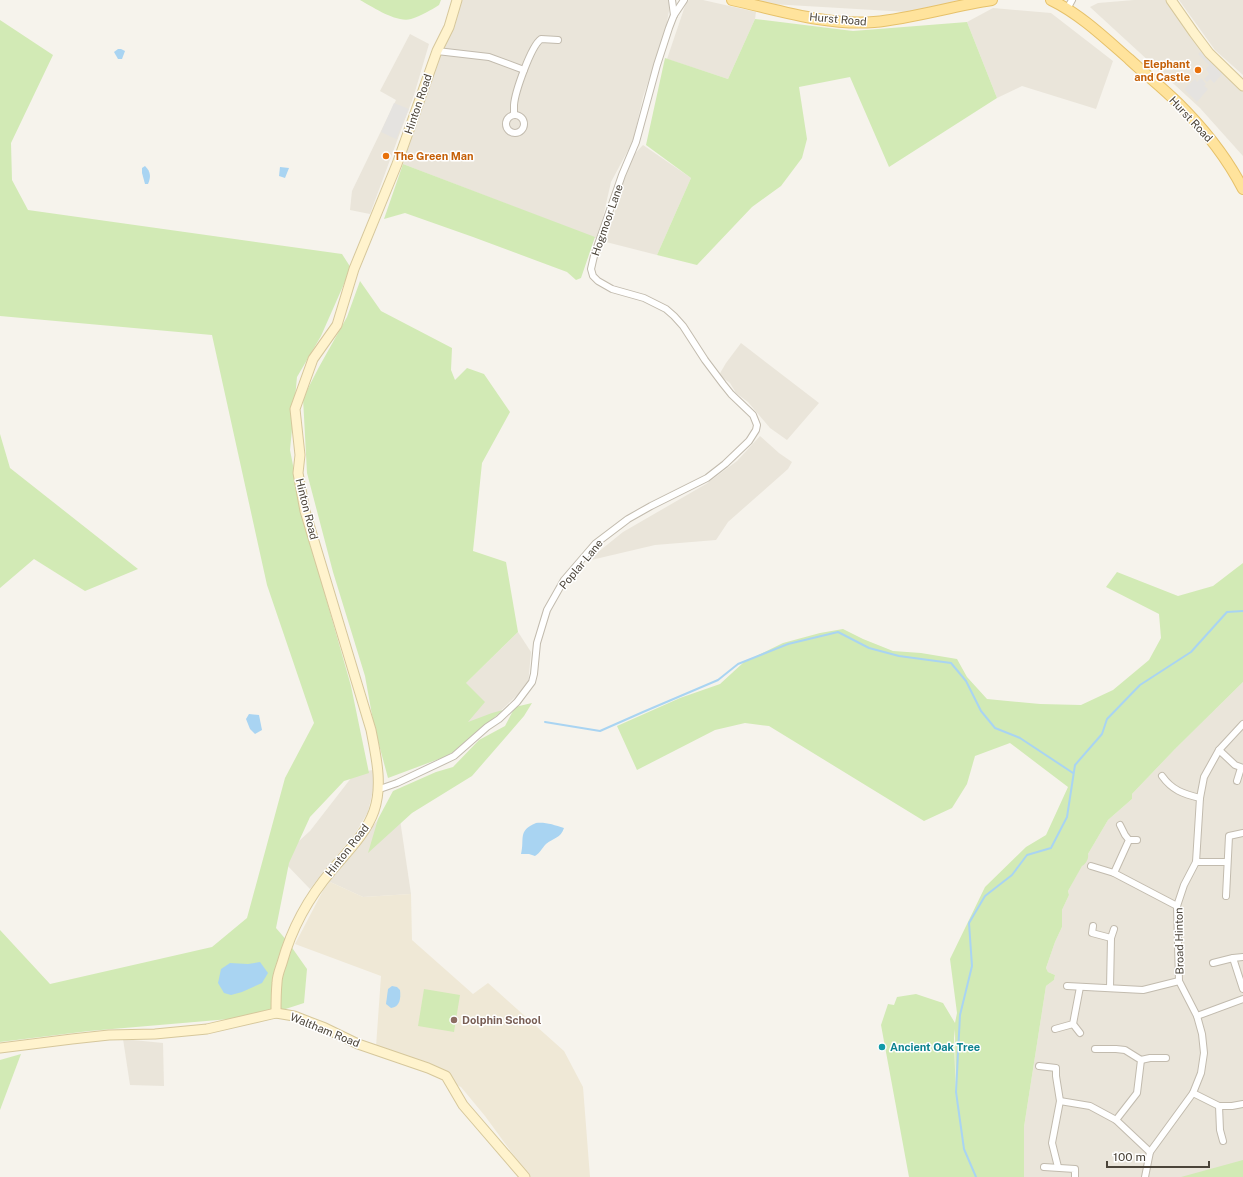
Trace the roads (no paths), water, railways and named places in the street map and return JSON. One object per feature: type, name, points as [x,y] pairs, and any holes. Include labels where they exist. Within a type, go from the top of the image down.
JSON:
[{"type":"main road","name":"Hurst Road","points":[[732,0],[823,19],[865,22],[906,18],[992,0]]},
{"type":"main road","name":"Hurst Road","points":[[1051,0],[1069,4],[1102,36],[1179,104],[1216,146],[1243,189]]},
{"type":"street","name":"Hinton Road","points":[[276,1013],[277,982],[288,942],[302,912],[320,883],[371,820],[378,790],[376,756],[371,730],[305,511],[298,473],[300,455],[295,409],[313,359],[337,325],[354,269],[397,164],[437,51],[449,27],[457,0]]},
{"type":"street","name":"Hogmoor Lane","points":[[672,0],[674,15]]},
{"type":"street","name":"Hogmoor Lane","points":[[684,0],[674,15],[657,65],[636,142],[622,175],[604,226],[592,264],[592,272],[598,281],[612,288],[644,298],[666,309],[674,316],[683,326],[714,373],[731,394],[753,415],[757,425]]},
{"type":"street","points":[[1171,0],[1209,53],[1243,86]]},
{"type":"street","points":[[514,114],[514,105],[524,70],[535,44],[545,38],[558,40]]},
{"type":"street","points":[[437,51],[489,57],[524,70]]},
{"type":"street","name":"Poplar Lane","points":[[378,790],[397,783],[454,756],[487,727],[504,715],[517,702],[532,682],[537,643],[547,610],[564,580],[595,544],[628,519],[707,478],[725,464],[749,441],[756,430],[757,425]]},
{"type":"street","name":"Broad Hinton","points":[[1145,1177],[1150,1152],[1193,1093],[1201,1073],[1204,1053],[1198,1016],[1179,981],[1177,906],[1184,885],[1196,862],[1200,798],[1204,777],[1219,750],[1243,724]]},
{"type":"street","points":[[1219,750],[1235,765],[1242,768],[1237,782]]},
{"type":"street","points":[[1162,776],[1168,784],[1185,795],[1200,798]]},
{"type":"street","points":[[1120,824],[1129,840]]},
{"type":"street","points":[[1226,896],[1229,836],[1243,832]]},
{"type":"street","points":[[1129,840],[1137,840]]},
{"type":"street","points":[[1114,873],[1129,840]]},
{"type":"street","points":[[1196,862],[1227,862]]},
{"type":"street","points":[[1091,866],[1114,873],[1177,906]]},
{"type":"street","points":[[1093,926],[1092,934],[1111,938]]},
{"type":"street","points":[[1110,988],[1111,938],[1114,929]]},
{"type":"street","points":[[1213,962],[1233,958],[1243,958]]},
{"type":"street","points":[[1233,958],[1243,989]]},
{"type":"street","points":[[1067,986],[1143,990],[1179,981]]},
{"type":"street","points":[[1080,987],[1073,1024],[1080,1033]]},
{"type":"street","points":[[1198,1016],[1243,999]]},
{"type":"street","name":"Waltham Road","points":[[0,1048],[72,1038],[109,1035],[155,1034],[207,1029],[276,1013],[285,1014],[307,1021],[358,1044],[428,1068],[446,1076],[464,1105],[526,1177]]},
{"type":"street","points":[[1055,1029],[1073,1024]]},
{"type":"street","points":[[1095,1048],[1125,1050],[1141,1060],[1150,1058],[1166,1058]]},
{"type":"street","points":[[1116,1120],[1137,1093],[1141,1060]]},
{"type":"street","points":[[1039,1066],[1056,1068],[1060,1101],[1052,1143],[1058,1167]]},
{"type":"street","points":[[1193,1093],[1219,1106],[1243,1104]]},
{"type":"street","points":[[1060,1101],[1090,1106],[1116,1120],[1150,1152]]},
{"type":"street","points":[[1219,1106],[1222,1141]]},
{"type":"street","points":[[1044,1167],[1075,1169],[1075,1177]]},
{"type":"water","points":[[118,49],[125,51],[122,59],[118,59],[114,52]]},
{"type":"water","points":[[145,166],[150,175],[148,184],[145,184],[142,173],[142,168]]},
{"type":"water","points":[[280,167],[289,168],[285,178],[279,176]]},
{"type":"water","points":[[249,714],[259,715],[262,730],[255,734],[250,729],[246,719]]},
{"type":"water","points":[[536,823],[547,823],[564,828],[561,834],[546,844],[535,856],[521,854],[524,832]]},
{"type":"water","points":[[260,962],[268,973],[262,983],[231,995],[224,993],[218,983],[221,969],[230,963],[248,964]]},
{"type":"water","points":[[392,986],[397,987],[400,990],[400,996],[398,1004],[391,1008],[386,1004],[388,989]]},
{"type":"waterway","points":[[976,1177],[964,1149],[956,1092],[960,1015],[972,966],[969,923],[985,896],[1012,875],[1027,855],[1051,848],[1067,817],[1075,765],[1102,734],[1107,719],[1140,685],[1191,652],[1227,612],[1243,611]]},
{"type":"waterway","points":[[545,722],[600,731],[718,680],[738,664],[788,644],[838,632],[869,648],[899,656],[951,663],[966,681],[981,711],[995,728],[1020,738],[1073,773]]},
{"type":"place","name":"Elephant and Castle","points":[[1198,70]]},
{"type":"place","name":"The Green Man","points":[[386,156]]},
{"type":"place","name":"Dolphin School","points":[[454,1020]]},
{"type":"place","name":"Ancient Oak Tree","points":[[882,1047]]}]
